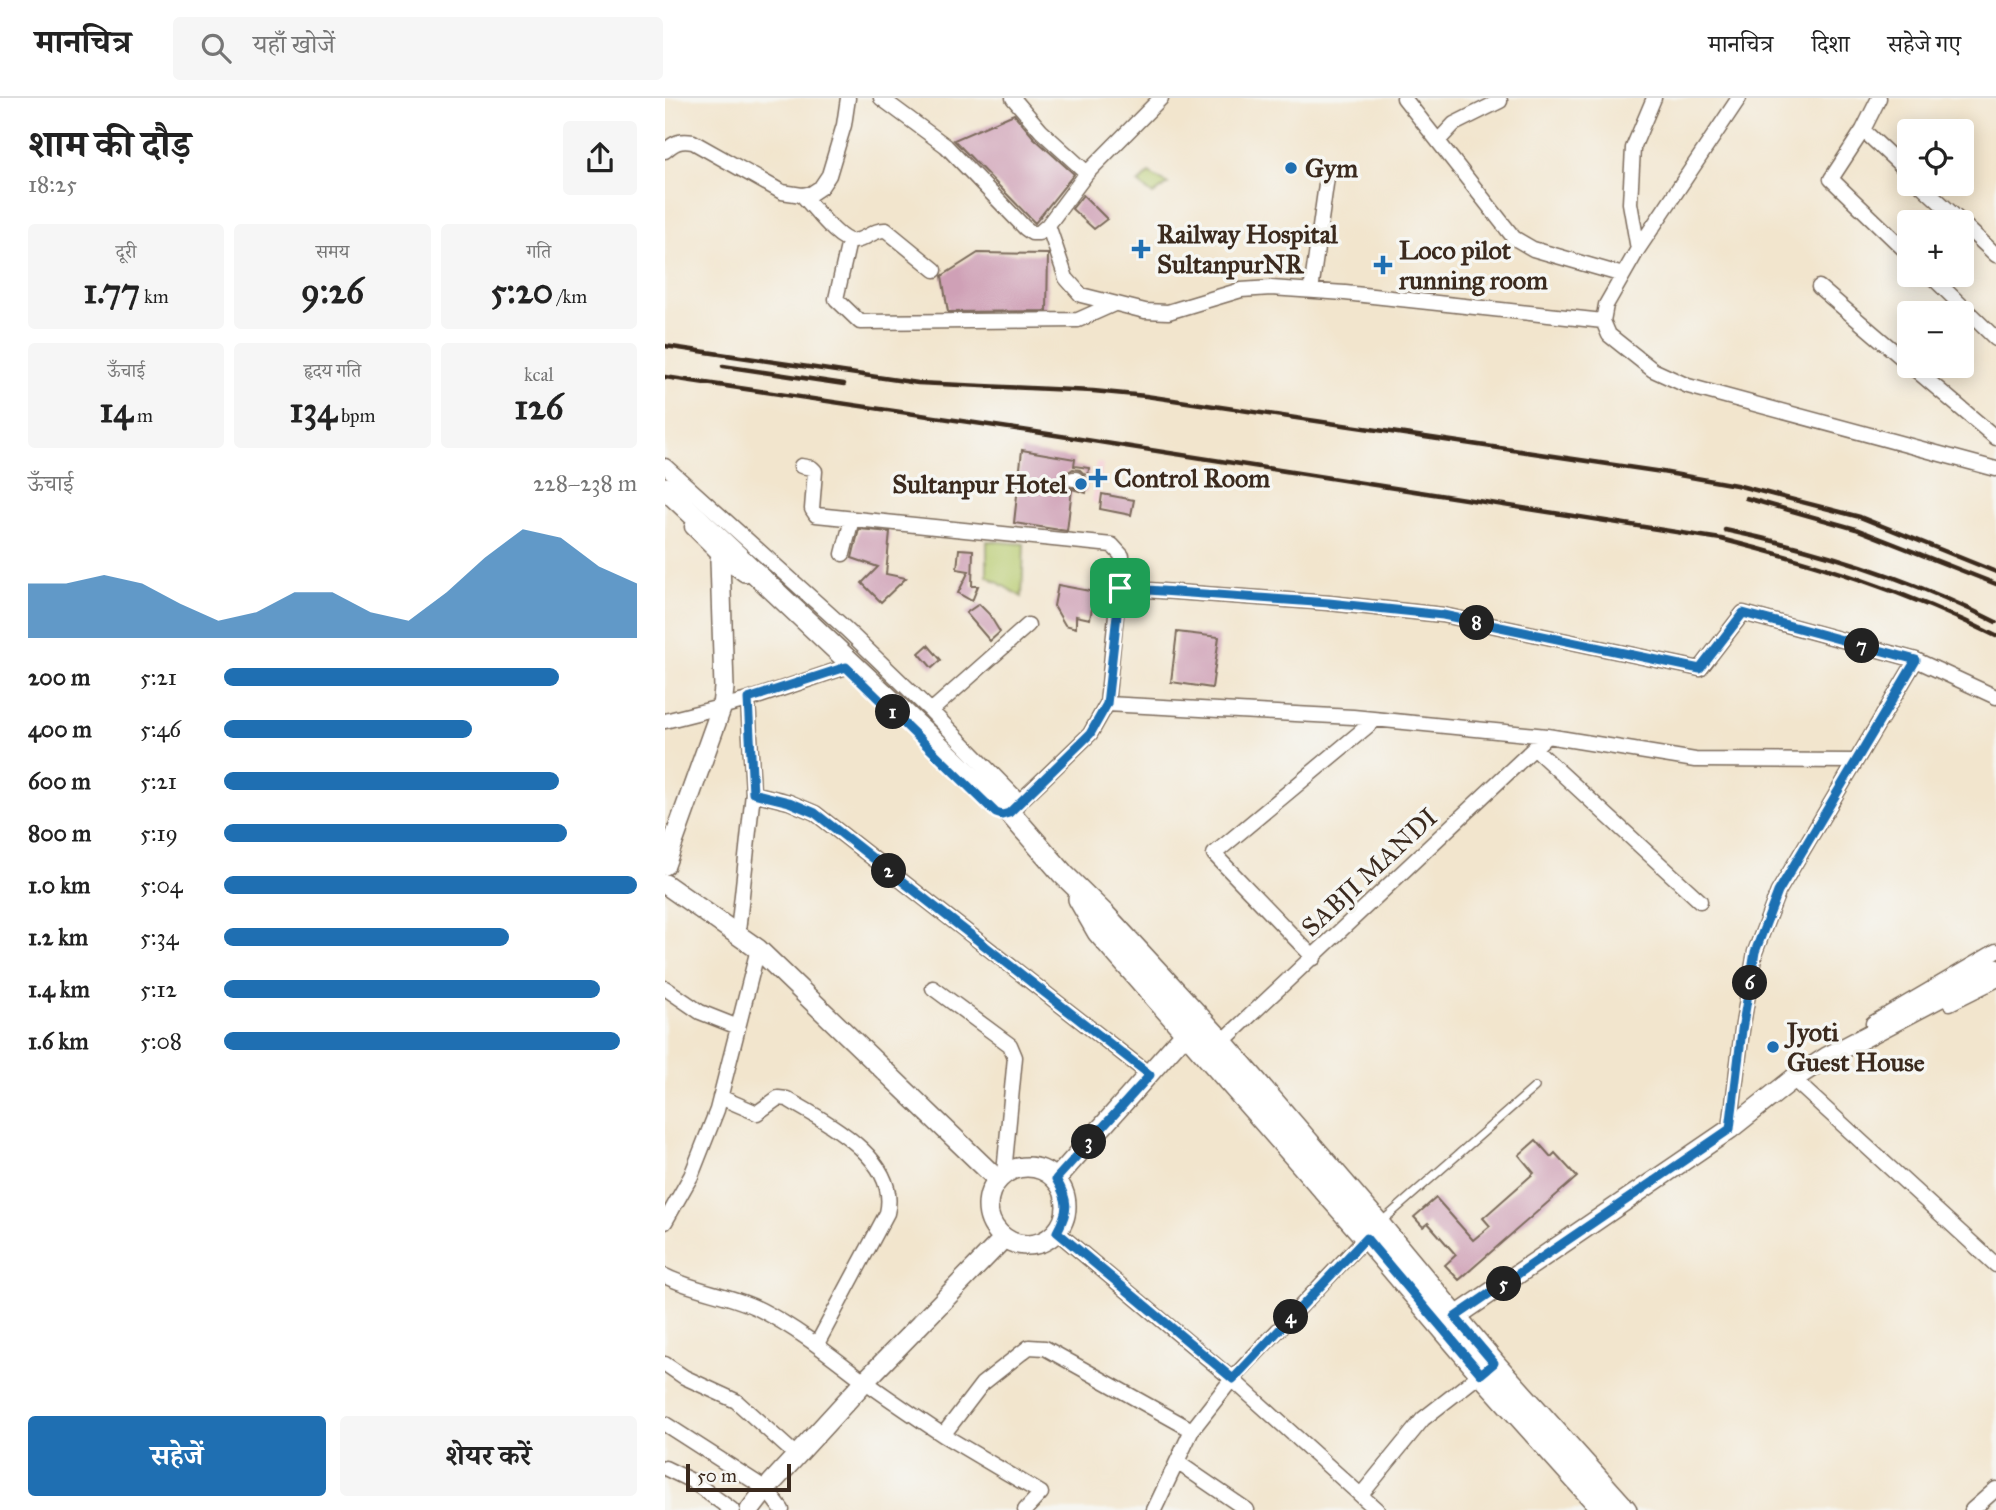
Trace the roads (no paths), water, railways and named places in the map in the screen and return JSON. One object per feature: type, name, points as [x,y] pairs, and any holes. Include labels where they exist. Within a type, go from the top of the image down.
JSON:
[{"type":"main road","points":[[665,488],[1011,806],[1063,874],[1104,914],[1193,1025],[1373,1231],[1455,1317],[1487,1369],[1626,1510]]},
{"type":"main road","points":[[1193,1025],[1222,1042],[1373,1231],[1603,1510]]},
{"type":"street","points":[[665,151],[674,143],[693,142],[782,192],[802,195],[812,193],[821,187],[829,175],[844,125],[848,98]]},
{"type":"street","points":[[881,98],[946,146],[1031,233],[1039,233],[1048,225],[1087,173],[1161,98]]},
{"type":"street","points":[[1013,98],[1041,131],[1087,173]]},
{"type":"street","points":[[1404,98],[1514,238],[1533,248],[1623,275]]},
{"type":"street","points":[[1638,248],[1629,203],[1633,148],[1654,98]]},
{"type":"street","points":[[1739,98],[1638,248],[1606,305],[1603,321],[1609,335],[1653,370],[1688,386],[1996,469]]},
{"type":"street","points":[[1879,98],[1863,130],[1831,179],[1897,242]]},
{"type":"street","points":[[1438,141],[1454,124],[1500,101]]},
{"type":"street","points":[[1863,130],[1897,162]]},
{"type":"street","points":[[1311,291],[1328,170]]},
{"type":"street","points":[[802,195],[837,234],[849,241],[856,241],[881,229],[886,230],[935,270]]},
{"type":"street","points":[[1933,196],[1949,210]]},
{"type":"street","points":[[1048,225],[1071,286],[1081,295],[1145,311],[1168,312],[1241,290],[1271,288],[1603,321]]},
{"type":"street","points":[[1974,234],[1996,255]]},
{"type":"street","points":[[849,241],[836,299],[860,322],[1077,320],[1114,304]]},
{"type":"street","points":[[1819,287],[1897,354]]},
{"type":"street","points":[[1942,287],[1996,339]]},
{"type":"street","points":[[1925,378],[1996,438]]},
{"type":"street","points":[[665,466],[846,629],[931,711],[1011,806]]},
{"type":"street","points":[[665,502],[722,559],[735,564],[996,813],[1002,815],[1090,734],[1107,704],[1122,556],[1112,545],[816,515],[813,512],[815,471],[801,466]]},
{"type":"street","points":[[843,554],[852,519]]},
{"type":"street","points":[[665,865],[722,706],[722,559]]},
{"type":"street","points":[[1120,588],[1329,603],[1443,615],[1700,669],[1743,613],[1916,660],[1996,697]]},
{"type":"street","points":[[931,711],[1028,625]]},
{"type":"street","points":[[1730,1129],[1755,952],[1778,892],[1916,660]]},
{"type":"street","points":[[666,719],[748,699],[846,667]]},
{"type":"street","points":[[738,932],[753,793],[748,699]]},
{"type":"street","points":[[1107,704],[1353,717],[1548,736],[1695,760],[1854,761]]},
{"type":"street","points":[[1314,958],[1214,854],[1375,720]]},
{"type":"street","name":"SABJI MANDI","points":[[1222,1042],[1548,736]]},
{"type":"street","points":[[1535,749],[1700,901]]},
{"type":"street","points":[[753,793],[789,802],[815,813],[1150,1075]]},
{"type":"street","points":[[665,884],[758,948],[1002,1177]]},
{"type":"street","points":[[665,1222],[691,1176],[704,1145],[720,1097],[758,948]]},
{"type":"street","points":[[1455,1317],[1730,1129],[1865,1027],[1996,951]]},
{"type":"street","points":[[1826,1057],[1996,968]]},
{"type":"street","points":[[1826,1057],[1857,1049],[1996,980]]},
{"type":"street","points":[[665,988],[700,1012],[738,1027]]},
{"type":"street","points":[[933,988],[1014,1050],[1016,1057],[1002,1177]]},
{"type":"street","points":[[1056,1179],[1193,1025]]},
{"type":"street","points":[[1793,1079],[1996,1265]]},
{"type":"street","points":[[720,1097],[757,1113],[778,1098],[787,1099],[833,1127],[872,1158],[885,1179],[889,1200],[887,1213],[817,1344]]},
{"type":"street","points":[[1022,1166],[1041,1168],[1056,1179],[1066,1195],[1066,1215],[1057,1232],[1041,1243],[1022,1245],[1004,1238],[992,1224],[988,1206],[992,1187],[1002,1177],[1022,1166]]},
{"type":"street","points":[[1154,1510],[1192,1430],[1233,1379],[1373,1231]]},
{"type":"street","points":[[1057,1232],[1233,1379],[1377,1510]]},
{"type":"street","points":[[750,1510],[865,1381],[1004,1238]]},
{"type":"street","points":[[665,1276],[693,1289],[751,1305],[817,1344],[943,1435],[1041,1493],[1025,1510]]},
{"type":"street","points":[[943,1435],[982,1384],[1029,1347],[1045,1348],[1192,1430]]},
{"type":"street","points":[[665,1364],[684,1377],[736,1401],[797,1456]]},
{"type":"street","points":[[1361,1495],[1423,1419],[1487,1369]]},
{"type":"street","points":[[665,1424],[766,1489],[782,1510]]},
{"type":"street","points":[[1177,1462],[1247,1510]]},
{"type":"street","points":[[665,1468],[692,1480],[732,1510]]},
{"type":"street","points":[[1972,1510],[1996,1489]]},
{"type":"lane","points":[[1373,1231],[1535,1087]]},
{"type":"railway","points":[[665,346],[918,383],[1146,396],[1662,472],[1736,485],[1860,517],[1996,572]]},
{"type":"railway","points":[[723,366],[844,384]]},
{"type":"railway","points":[[665,377],[1721,539],[1792,558],[1896,592],[1996,636]]},
{"type":"railway","points":[[1746,498],[1856,529],[1996,584]]},
{"type":"railway","points":[[1725,530],[1794,546],[1863,567],[1931,592],[1996,622]]},
{"type":"place","name":"Gym","points":[[1291,168]]},
{"type":"place","name":"Railway Hospital SultanpurNR","points":[[1141,249]]},
{"type":"place","name":"Loco pilot running room","points":[[1383,265]]},
{"type":"place","name":"Control Room","points":[[1098,478]]},
{"type":"place","name":"Sultanpur Hotel","points":[[1081,484]]},
{"type":"place","name":"Jyoti Guest House","points":[[1773,1047]]}]
